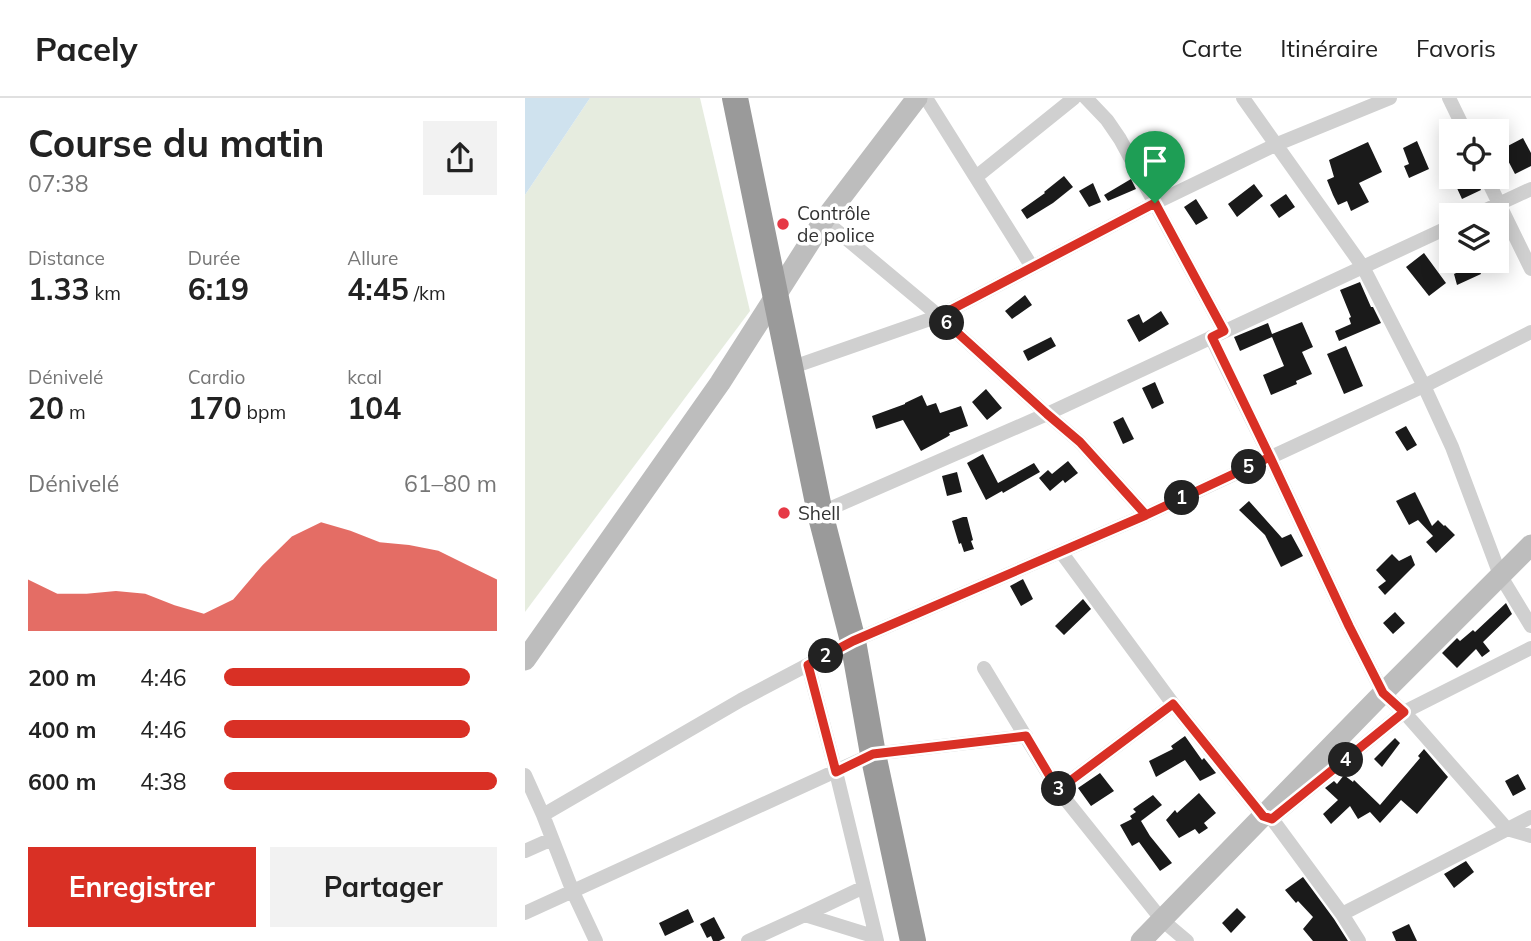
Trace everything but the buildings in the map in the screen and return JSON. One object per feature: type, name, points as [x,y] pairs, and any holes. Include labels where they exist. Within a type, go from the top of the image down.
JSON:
[{"type":"highway","points":[[734,98],[820,513],[853,641],[873,754],[913,941]]},
{"type":"street","points":[[525,660],[720,383],[824,220],[917,98]]},
{"type":"street","points":[[926,98],[1032,267]]},
{"type":"street","points":[[976,177],[1074,98]]},
{"type":"street","points":[[1086,98],[1107,120],[1120,139],[1155,203],[1218,334],[1270,457],[1383,693],[1404,712],[1507,829],[1531,836]]},
{"type":"street","points":[[1243,98],[1363,267],[1452,447],[1500,575],[1531,626]]},
{"type":"street","points":[[790,368],[939,316],[1155,203],[1275,145],[1390,98]]},
{"type":"street","points":[[1450,98],[1460,119]]},
{"type":"street","points":[[1501,203],[1531,189]]},
{"type":"street","points":[[824,220],[939,316],[1080,442],[1146,515]]},
{"type":"street","points":[[1509,224],[1531,269]]},
{"type":"street","points":[[820,513],[1047,414],[1439,232]]},
{"type":"street","points":[[543,815],[741,700],[853,641],[1146,515],[1424,386],[1531,332]]},
{"type":"street","points":[[1141,941],[1268,818],[1383,693],[1531,545]]},
{"type":"street","points":[[1061,552],[1173,704],[1268,818],[1342,914],[1359,941]]},
{"type":"street","points":[[1268,818],[1404,712],[1531,648]]},
{"type":"street","points":[[808,665],[877,939]]},
{"type":"street","points":[[984,667],[1058,790],[1162,920],[1187,941]]},
{"type":"street","points":[[1058,790],[1173,704]]},
{"type":"street","points":[[525,913],[873,754],[1026,736]]},
{"type":"street","points":[[527,783],[596,941]]},
{"type":"street","points":[[1342,914],[1531,817]]},
{"type":"street","points":[[525,851],[552,839]]},
{"type":"street","points":[[748,941],[865,887]]},
{"type":"street","points":[[805,915],[877,939]]},
{"type":"shaded area","points":[[590,98],[700,98],[750,311],[525,612],[525,195]]},
{"type":"water","points":[[525,98],[590,98],[525,195]]},
{"type":"place","name":"Contrôle de police","points":[[783,224]]},
{"type":"place","name":"Shell","points":[[784,513]]},
{"type":"route","points":[[1155,203],[939,316],[1080,442],[1146,515],[1208,486],[1270,457],[1383,693],[1404,712],[1272,819],[1263,816],[1173,704],[1058,790],[1026,736],[873,754],[836,772],[808,665],[853,641],[1146,515],[1208,486],[1270,457],[1212,337],[1224,331],[1155,203]]}]
